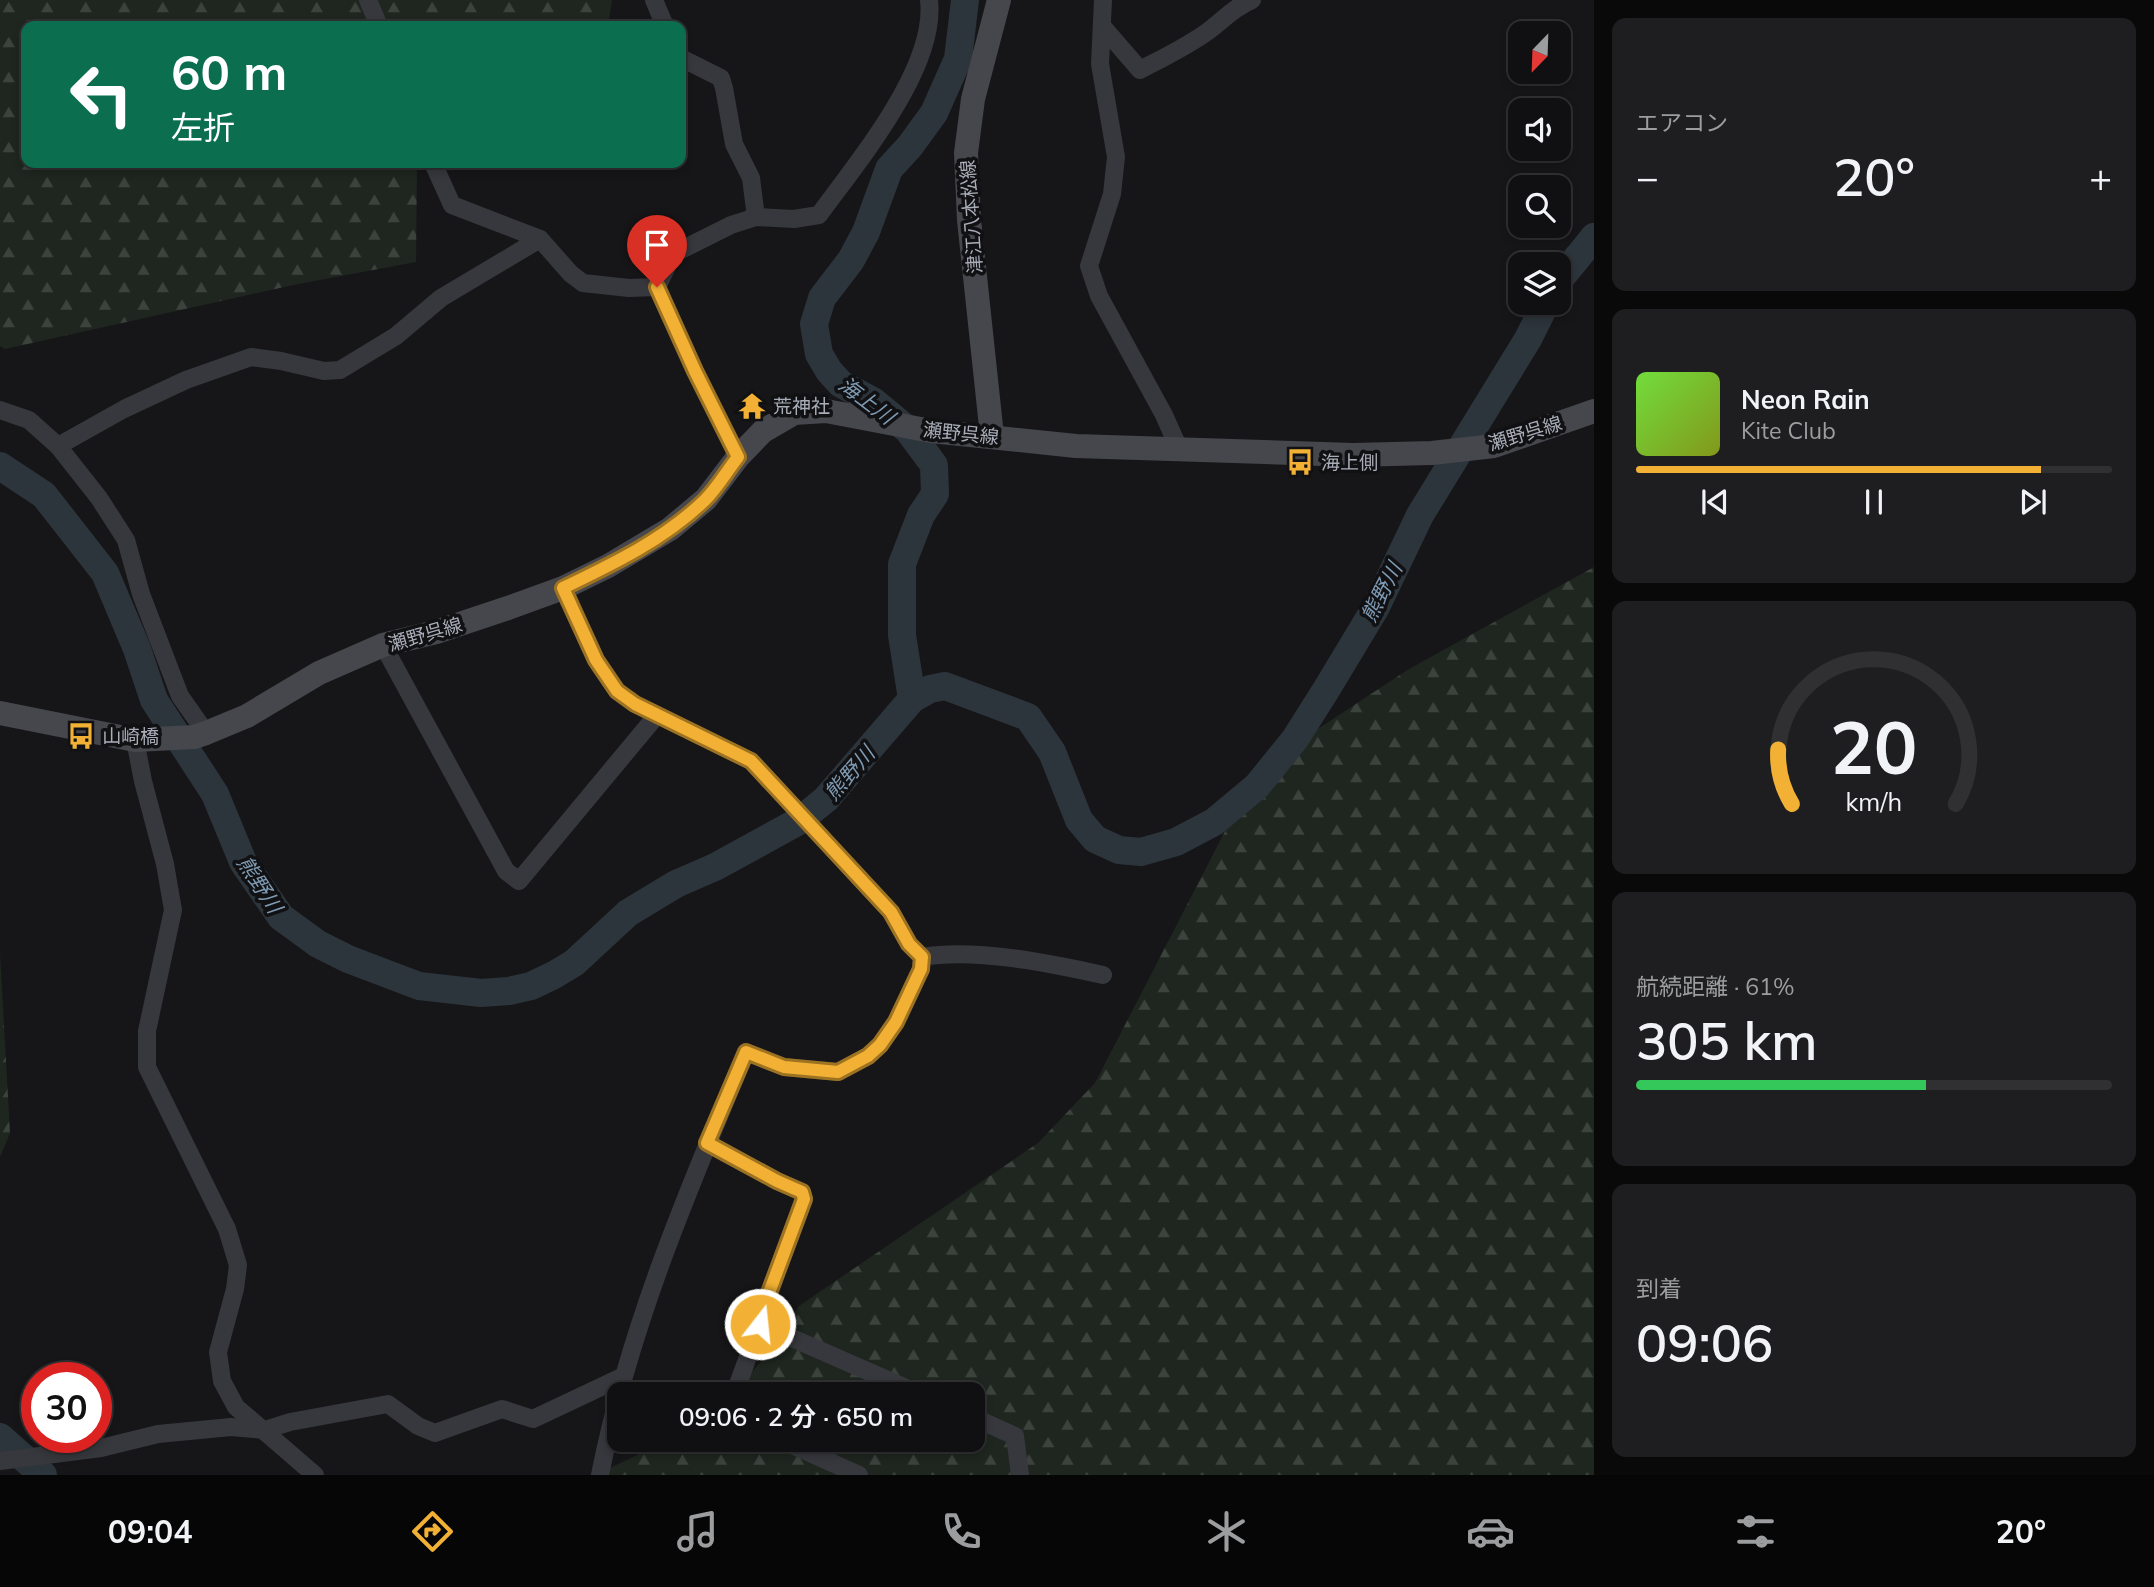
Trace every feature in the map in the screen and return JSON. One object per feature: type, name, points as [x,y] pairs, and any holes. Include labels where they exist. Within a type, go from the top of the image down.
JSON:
[{"type":"main road","name":"津江八本松線","points":[[992,436],[969,220],[966,153],[973,99],[999,0]]},
{"type":"main road","name":"瀬野呉線","points":[[0,713],[135,740],[200,735],[247,716],[319,673],[383,645],[436,632],[563,588],[608,566],[670,529],[706,499],[738,457],[763,431],[794,413],[826,411],[931,430],[1076,446],[1353,455],[1432,453],[1494,446],[1594,411]]},
{"type":"street","points":[[368,0],[377,21]]},
{"type":"street","points":[[654,0],[663,21]]},
{"type":"street","points":[[657,287],[673,254],[731,225],[757,217],[794,219],[819,215],[897,106],[929,32],[929,0]]},
{"type":"street","points":[[1103,0],[1100,64],[1116,158],[1112,194],[1089,266],[1099,296],[1164,415],[1180,451]]},
{"type":"street","points":[[1102,26],[1140,70],[1180,50],[1241,4],[1252,0]]},
{"type":"street","points":[[686,60],[721,78],[734,144],[751,178],[757,217]]},
{"type":"street","points":[[435,168],[452,205],[540,239],[571,274],[583,283],[629,288],[657,287]]},
{"type":"street","points":[[58,446],[124,409],[186,380],[251,357],[281,360],[324,371],[340,370],[396,336],[440,298],[540,239]]},
{"type":"street","points":[[657,287],[738,457]]},
{"type":"street","points":[[0,410],[29,420],[58,446],[99,498],[125,540],[141,594],[180,696],[200,735]]},
{"type":"street","points":[[563,588],[596,660],[617,691],[657,715],[751,761],[891,912],[909,944],[922,957],[921,969],[896,1022],[880,1045],[868,1056],[838,1072],[784,1067],[746,1052],[707,1143],[647,1301],[622,1377],[600,1475]]},
{"type":"street","points":[[383,645],[506,871],[519,881],[657,715]]},
{"type":"street","points":[[135,740],[165,864],[173,910],[147,1031],[147,1067],[227,1229],[237,1265],[235,1290],[218,1352],[222,1381],[236,1407],[315,1475]]},
{"type":"street","points":[[922,957],[943,953],[1045,962],[1103,975]]},
{"type":"street","points":[[707,1143],[802,1192],[804,1199],[739,1382]]},
{"type":"street","points":[[760,1324],[892,1382]]},
{"type":"street","points":[[0,1461],[101,1448],[158,1434],[231,1427],[265,1430],[290,1422],[388,1404],[418,1426],[435,1433],[502,1409],[533,1419],[622,1377]]},
{"type":"street","points":[[985,1422],[1016,1436],[1020,1475]]},
{"type":"street","points":[[807,1452],[859,1475]]},
{"type":"green space","points":[[0,0],[612,0],[609,21],[21,21],[21,168],[417,168],[416,262],[293,285],[5,349],[0,346]]},
{"type":"green space","points":[[1594,567],[1594,1475],[595,1475],[644,1452],[985,1452],[985,1382],[742,1382],[759,1364],[799,1306],[1038,1143],[1095,1083],[1237,808],[1307,736],[1409,669]]},
{"type":"green space","points":[[0,954],[10,1133],[0,1157]]},
{"type":"waterway","name":"海上川","points":[[912,699],[902,635],[902,564],[921,515],[935,494],[934,465],[908,430],[873,401],[841,384],[829,371],[819,354],[814,324],[822,298],[851,260],[866,232],[889,169],[934,113],[958,59],[965,0]]},
{"type":"waterway","name":"熊野川","points":[[1571,265],[1594,237]]},
{"type":"waterway","name":"熊野川","points":[[0,466],[44,495],[105,573],[137,649],[154,700],[215,794],[243,862],[281,917],[318,944],[348,959],[419,986],[481,993],[509,991],[531,986],[554,975],[574,963],[628,913],[676,884],[715,867],[799,821],[826,799],[912,699],[930,689],[945,686],[1028,717],[1052,752],[1079,820],[1095,839],[1119,850],[1141,852],[1176,842],[1214,822],[1257,786],[1295,739],[1376,607],[1420,515],[1540,315]]},
{"type":"waterway","points":[[0,1437],[43,1475]]},
{"type":"place","name":"荒神社","points":[[752,406]]},
{"type":"place","name":"海上側","points":[[1300,462]]},
{"type":"place","name":"山崎橋","points":[[81,736]]},
{"type":"route","points":[[657,287],[738,457],[706,499],[670,529],[608,566],[563,588],[596,660],[617,691],[635,704],[751,761],[891,912],[909,944],[922,957],[921,969],[896,1022],[880,1045],[868,1056],[838,1072],[784,1067],[746,1052],[707,1143],[802,1192],[804,1199],[760,1324]]}]
